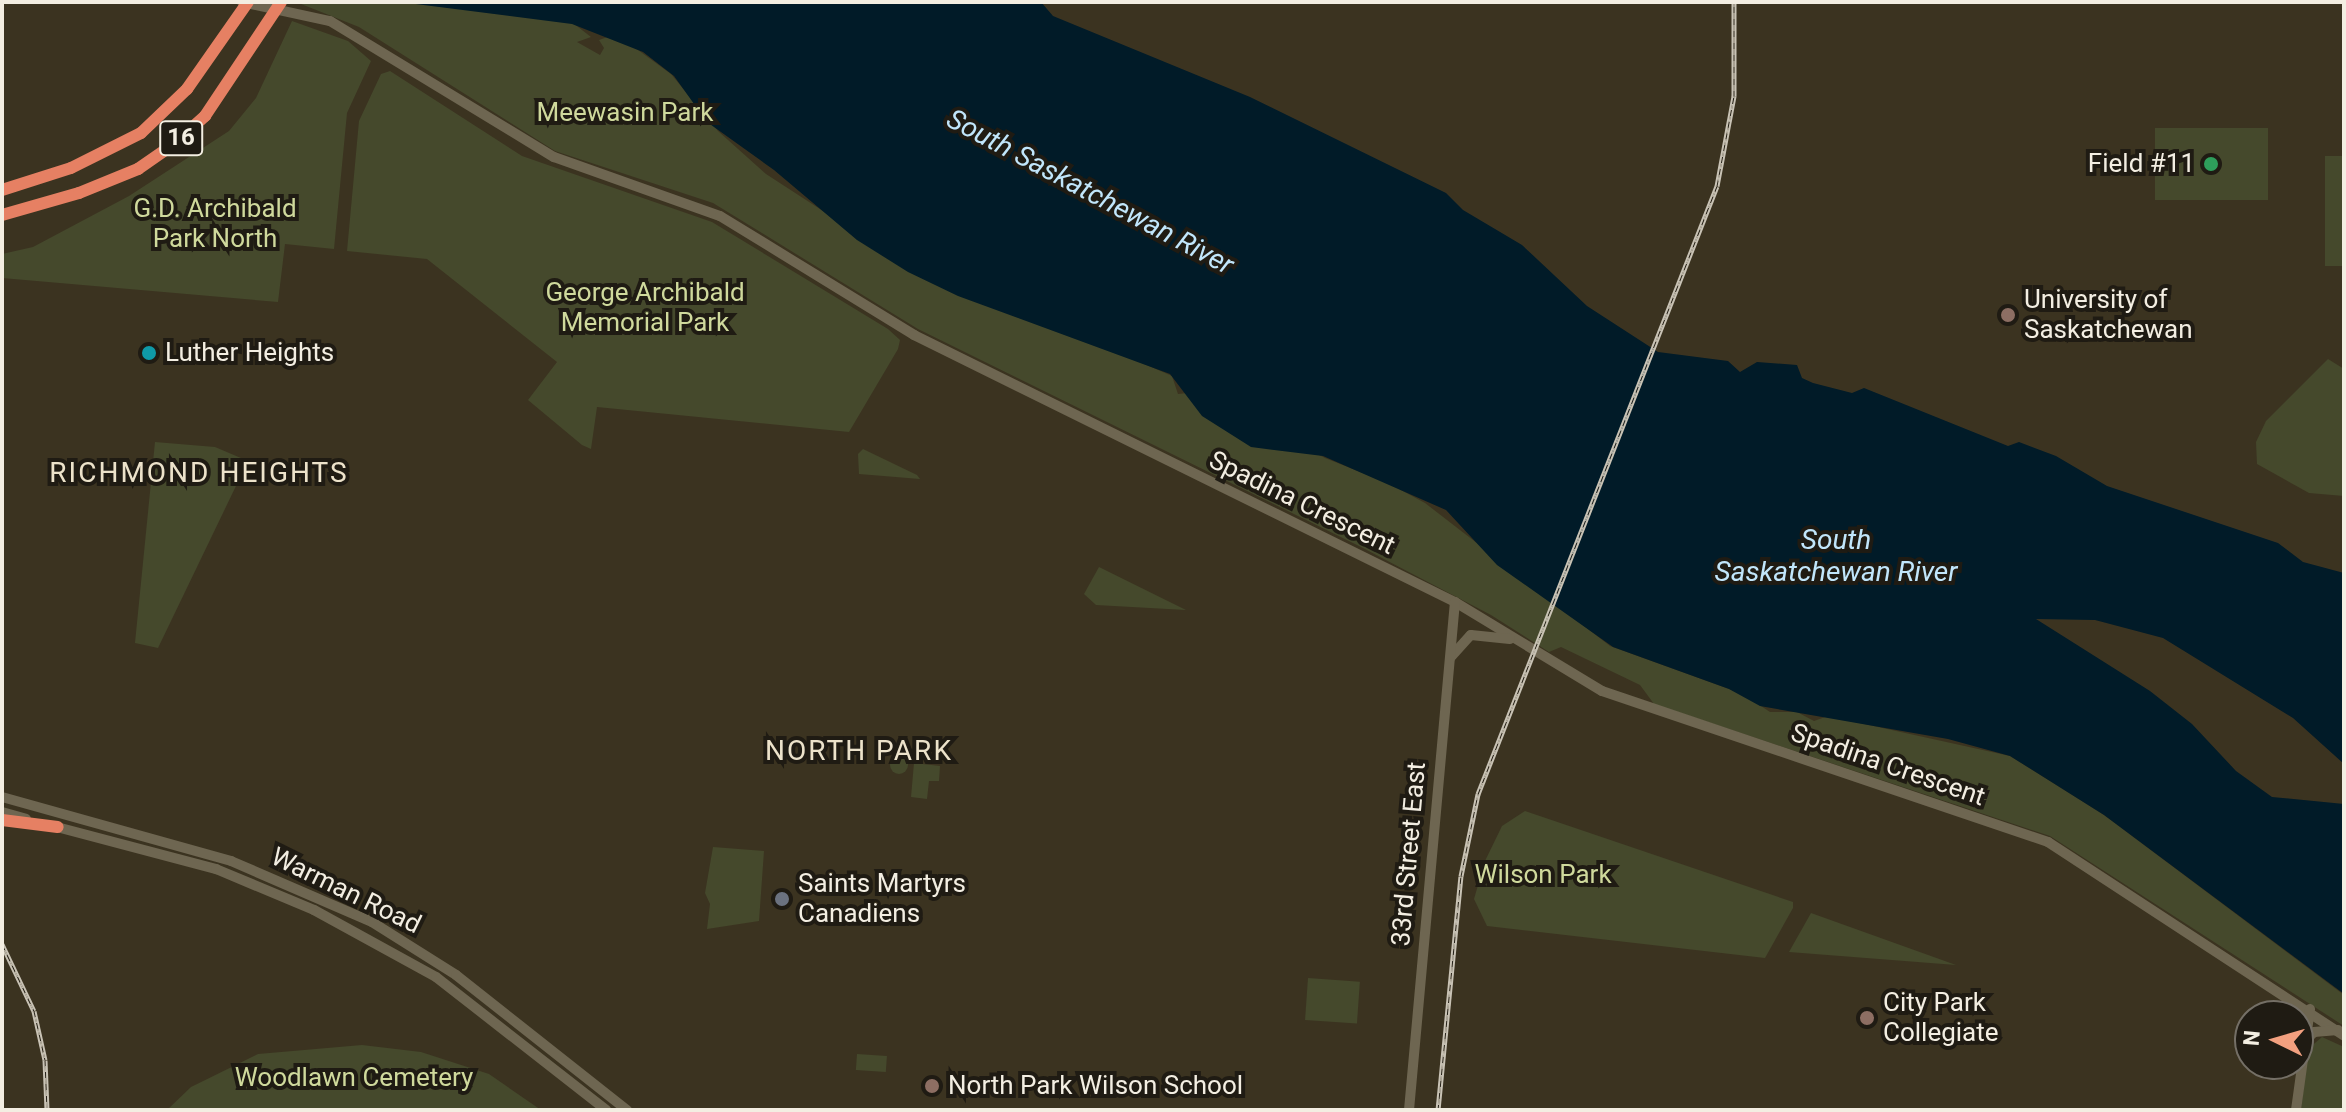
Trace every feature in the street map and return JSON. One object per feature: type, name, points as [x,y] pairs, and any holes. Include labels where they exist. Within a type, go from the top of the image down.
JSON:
[{"type":"highway","name":"16","points":[[2,190],[71,168],[122,146],[157,121],[221,46],[245,2]]},
{"type":"highway","name":"16","points":[[2,215],[79,193],[138,169],[205,116],[254,49],[281,2]]},
{"type":"highway","points":[[2,182],[71,168]]},
{"type":"highway","points":[[2,820],[58,827]]},
{"type":"street","name":"Spadina Crescent","points":[[245,2],[330,21],[531,145],[704,208],[914,335],[1455,602],[1602,691],[2048,842],[2296,1000]]},
{"type":"street","name":"33rd Street East","points":[[1409,1110],[1455,602]]},
{"type":"street","points":[[1448,660],[1471,635],[1517,641]]},
{"type":"street","name":"Warman Road","points":[[2,797],[231,861],[372,922],[456,975],[627,1110]]},
{"type":"street","name":"Warman Road","points":[[2,812],[216,869],[353,930],[436,977],[606,1110]]},
{"type":"street","name":"Spadina Crescent","points":[[2314,1012],[2341,1033]]},
{"type":"street","points":[[2314,1034],[2341,1033]]},
{"type":"street","points":[[2296,1110],[2299,1080]]},
{"type":"green space","name":"Meewasin Park","points":[[296,2],[409,2],[564,16],[591,37],[577,42],[600,55],[604,48],[599,40],[616,34],[671,74],[718,131],[766,174],[883,250],[1172,376],[1178,394],[1198,392],[1325,458],[1388,483],[1425,503],[1610,646],[1743,694],[1770,712],[1797,712],[1814,721],[1828,716],[2010,756],[2104,815],[2344,995],[2344,1026],[2314,1007],[2314,1000],[2304,1000],[2050,836],[1654,704],[1640,685],[1561,647],[1549,652],[1491,615],[1361,547],[918,329],[713,203],[555,151],[359,27]]},
{"type":"green space","name":"G.D. Archibald Park North","points":[[292,21],[348,41],[371,61],[347,113],[334,249],[285,244],[278,302],[2,278],[2,254],[33,247],[129,196],[229,131],[256,98]]},
{"type":"green space","name":"George Archibald Memorial Park","points":[[390,71],[522,156],[712,222],[888,329],[900,340],[898,349],[849,432],[597,407],[591,449],[582,445],[528,400],[557,362],[427,259],[347,251],[359,121],[381,74]]},
{"type":"green space","name":"Field #11","points":[[2155,128],[2268,128],[2268,200],[2155,200]]},
{"type":"green space","points":[[2325,156],[2344,156],[2344,266],[2325,266]]},
{"type":"green space","points":[[2328,359],[2344,369],[2344,496],[2309,493],[2257,464],[2256,442],[2266,421]]},
{"type":"green space","points":[[155,442],[215,447],[248,461],[158,648],[135,643]]},
{"type":"green space","points":[[863,449],[920,479],[859,474],[858,454]]},
{"type":"green space","points":[[1099,567],[1186,610],[1096,605],[1084,594]]},
{"type":"green space","points":[[895,756],[903,756],[908,765],[906,772],[895,774],[890,769],[890,761]]},
{"type":"green space","points":[[914,763],[940,766],[939,781],[929,781],[927,799],[911,797]]},
{"type":"green space","name":"Wilson Park","points":[[1525,811],[1793,902],[1793,908],[1765,958],[1487,926],[1474,899],[1485,861],[1502,826]]},
{"type":"green space","points":[[713,847],[764,851],[759,921],[707,929],[710,904],[705,893]]},
{"type":"green space","points":[[1811,913],[1956,965],[1789,952]]},
{"type":"green space","points":[[1308,978],[1360,982],[1357,1024],[1305,1020]]},
{"type":"green space","points":[[2322,1037],[2344,1047],[2344,1110],[2301,1110],[2304,1080],[2314,1080],[2314,1044]]},
{"type":"green space","name":"Woodlawn Cemetery","points":[[362,1045],[421,1052],[489,1074],[541,1110],[167,1110],[191,1087],[258,1054]]},
{"type":"green space","points":[[857,1054],[887,1056],[886,1072],[856,1070]]},
{"type":"water","name":"South Saskatchewan River","points":[[400,2],[1041,2],[1053,16],[1250,97],[1446,193],[1463,210],[1522,245],[1587,306],[1658,352],[1728,361],[1740,372],[1757,362],[1797,365],[1802,378],[1813,383],[1852,393],[1864,388],[2008,446],[2019,442],[2056,456],[2107,486],[2278,543],[2303,562],[2344,573],[2344,764],[2293,718],[2163,638],[2095,620],[2036,619],[2150,691],[2192,724],[2236,771],[2272,797],[2344,804],[2344,994],[2104,815],[2010,756],[1948,739],[1760,706],[1729,689],[1613,647],[1497,565],[1446,510],[1323,456],[1251,447],[1202,416],[1170,374],[958,296],[908,272],[857,240],[774,170],[707,122],[674,76],[643,52],[572,24]]},
{"type":"railway","points":[[1438,1110],[1461,876],[1478,794],[1717,186],[1734,96],[1734,2]]},
{"type":"railway","points":[[2,944],[34,1011],[45,1060],[47,1110]]},
{"type":"place","name":"Field #11","points":[[2211,164]]},
{"type":"place","name":"University of Saskatchewan","points":[[2008,315]]},
{"type":"place","name":"Luther Heights","points":[[149,353]]},
{"type":"place","name":"Saints Martyrs Canadiens","points":[[782,899]]},
{"type":"place","name":"City Park Collegiate","points":[[1867,1018]]},
{"type":"place","name":"North Park Wilson School","points":[[932,1086]]},
{"type":"district","name":"RICHMOND HEIGHTS","points":[[199,473]]},
{"type":"district","name":"NORTH PARK","points":[[859,751]]}]
